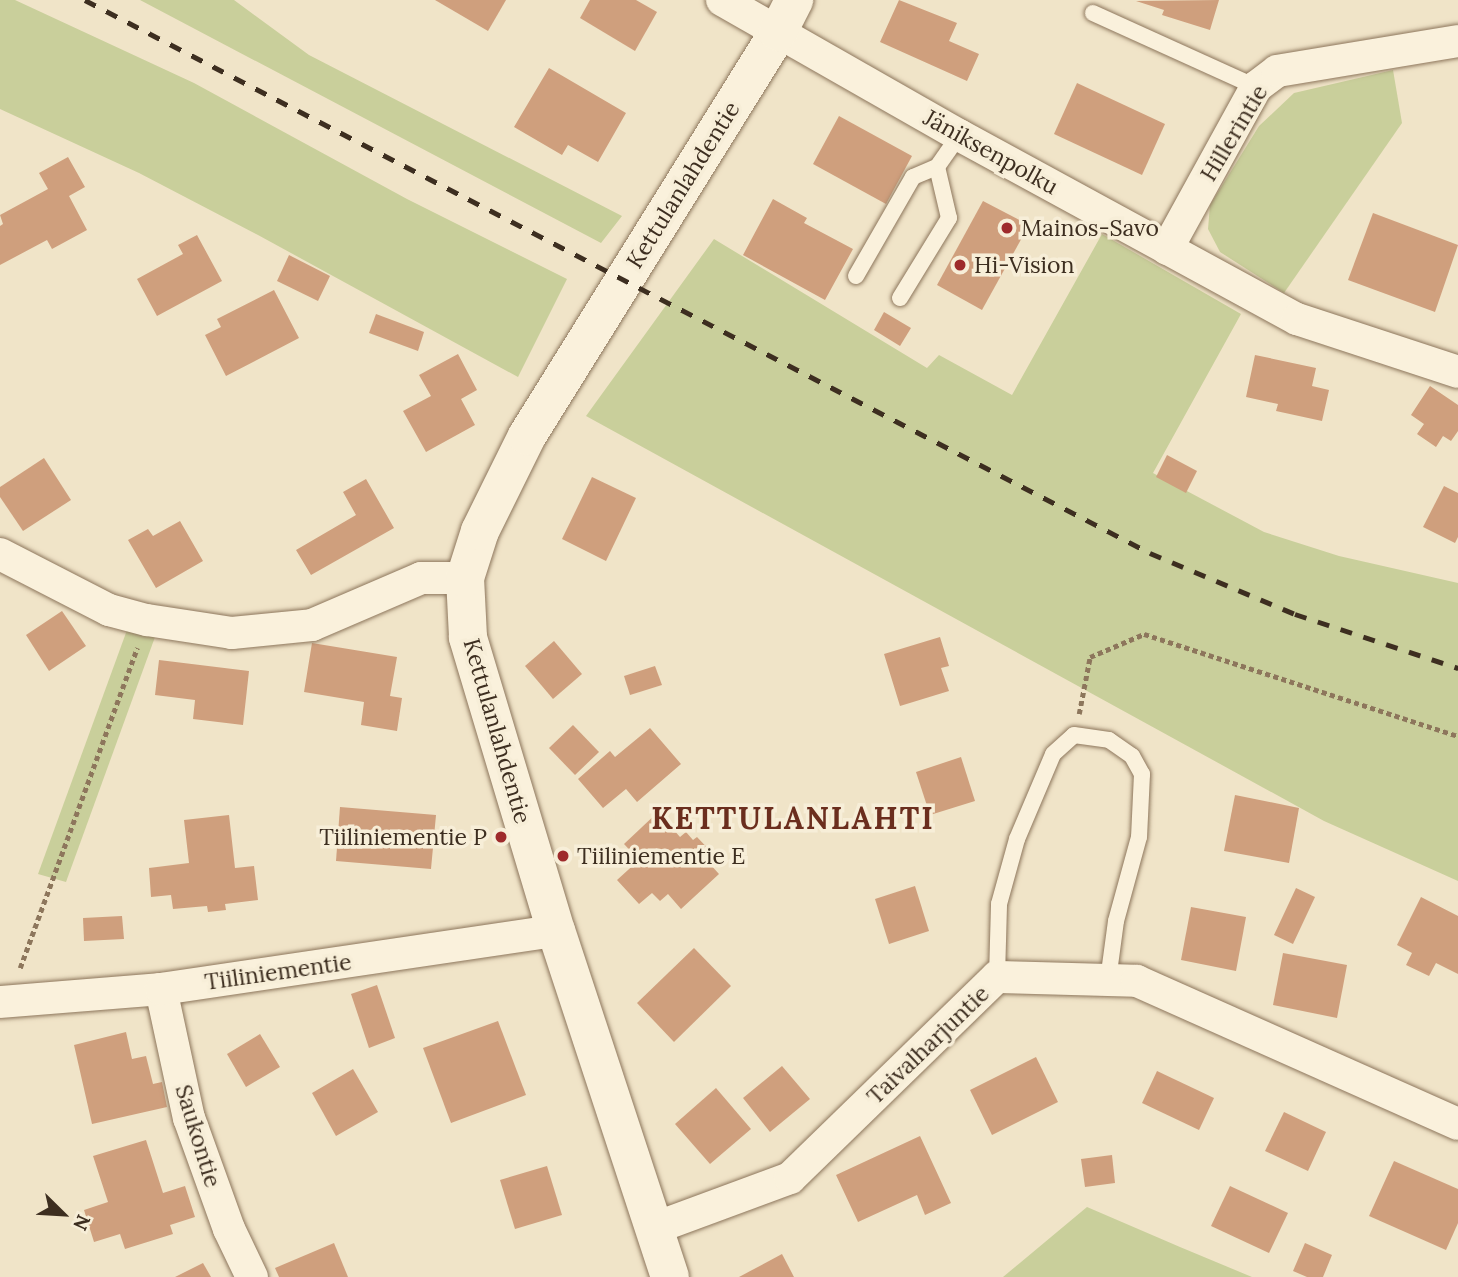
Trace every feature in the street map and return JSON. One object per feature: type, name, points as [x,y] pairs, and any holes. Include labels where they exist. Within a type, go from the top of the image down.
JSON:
[{"type":"street","name":"Jäniksenpolku","points":[[722,0],[786,16],[959,135],[1297,319],[1458,372]]},
{"type":"street","name":"Kettulanlahdentie","points":[[670,1277],[556,931],[468,637],[465,578],[480,531],[527,436],[786,16]]},
{"type":"street","name":"Hillerintie","points":[[1167,249],[1256,88],[1277,71],[1458,41]]},
{"type":"street","points":[[0,554],[109,610],[147,620],[232,633],[312,625],[421,578],[465,578]]},
{"type":"street","name":"Tiiliniementie","points":[[4,1001],[161,989],[556,931]]},
{"type":"street","name":"Taivalharjuntie","points":[[655,1228],[790,1178],[998,977],[1137,981],[1458,1124]]},
{"type":"street","name":"Saukontie","points":[[161,989],[189,1118],[229,1229],[252,1277]]},
{"type":"lane","points":[[1093,13],[1256,88]]},
{"type":"lane","points":[[856,276],[913,177],[937,167],[959,135]]},
{"type":"lane","points":[[900,298],[949,218],[937,167]]},
{"type":"lane","points":[[998,977],[999,904],[1017,839],[1053,754],[1074,735],[1108,740],[1132,756],[1142,774],[1139,837],[1116,921],[1108,980]]},
{"type":"path","points":[[4,1001],[147,620]]},
{"type":"path","points":[[1074,735],[1090,657],[1144,634],[1458,736]]},
{"type":"green space","points":[[0,0],[15,0],[194,83],[407,199],[567,279],[518,377],[139,173],[0,109]]},
{"type":"green space","points":[[140,0],[234,0],[309,55],[622,216],[601,243]]},
{"type":"green space","points":[[1393,70],[1402,123],[1284,293],[1220,252],[1208,229],[1210,205],[1259,126],[1294,93]]},
{"type":"green space","points":[[1102,234],[1241,314],[1153,473],[1264,532],[1339,556],[1458,583],[1458,881],[1324,821],[586,416],[714,239],[927,368],[939,355],[1012,395]]},
{"type":"green space","points":[[127,630],[155,637],[66,882],[38,874]]},
{"type":"green space","points":[[1087,1207],[1180,1247],[1252,1277],[1003,1277]]},
{"type":"building","points":[[435,0],[506,0],[488,31]]},
{"type":"building","points":[[590,0],[636,0],[657,12],[635,51],[580,18]]},
{"type":"building","points":[[899,0],[957,23],[949,41],[979,54],[967,81],[880,42]]},
{"type":"building","points":[[1219,0],[1210,30],[1162,15],[1164,10],[1136,1]]},
{"type":"building","points":[[549,68],[626,113],[598,162],[568,145],[562,155],[514,127]]},
{"type":"building","points":[[1077,83],[1165,124],[1142,175],[1054,134]]},
{"type":"building","points":[[839,116],[912,156],[886,204],[813,164]]},
{"type":"building","points":[[68,157],[85,187],[69,196],[87,230],[52,249],[47,240],[0,265],[0,226],[3,224],[0,215],[48,189],[39,173]]},
{"type":"building","points":[[773,199],[807,218],[804,223],[853,249],[825,300],[743,255]]},
{"type":"building","points":[[983,201],[1029,225],[982,310],[937,285]]},
{"type":"building","points":[[1373,213],[1458,245],[1435,312],[1348,280]]},
{"type":"building","points":[[197,235],[222,281],[157,316],[137,279],[183,254],[178,245]]},
{"type":"building","points":[[289,255],[330,276],[318,301],[277,281]]},
{"type":"building","points":[[274,290],[299,338],[226,376],[205,335],[221,327],[217,319]]},
{"type":"building","points":[[884,312],[911,328],[900,346],[874,330]]},
{"type":"building","points":[[376,314],[424,332],[418,351],[369,333]]},
{"type":"building","points":[[458,354],[477,390],[461,399],[475,425],[426,452],[403,411],[431,396],[419,375]]},
{"type":"building","points":[[1255,355],[1316,368],[1312,386],[1329,390],[1322,421],[1276,411],[1278,404],[1246,397]]},
{"type":"building","points":[[1430,386],[1458,405],[1458,431],[1451,441],[1443,436],[1436,447],[1417,434],[1424,424],[1411,415]]},
{"type":"building","points":[[1167,455],[1197,471],[1186,493],[1156,477]]},
{"type":"building","points":[[44,458],[71,500],[23,531],[0,497],[0,487]]},
{"type":"building","points":[[592,477],[636,498],[606,561],[562,539]]},
{"type":"building","points":[[366,479],[394,528],[311,575],[296,550],[356,515],[343,492]]},
{"type":"building","points":[[1444,486],[1458,493],[1458,537],[1455,543],[1423,527]]},
{"type":"building","points":[[180,521],[203,561],[156,588],[128,540],[148,529],[153,536]]},
{"type":"building","points":[[62,611],[86,646],[49,671],[26,635]]},
{"type":"building","points":[[940,637],[949,666],[941,668],[949,691],[900,706],[884,654]]},
{"type":"building","points":[[554,641],[582,674],[553,699],[525,666]]},
{"type":"building","points":[[312,643],[397,657],[390,696],[402,698],[397,731],[361,725],[364,702],[304,692]]},
{"type":"building","points":[[159,660],[249,671],[243,725],[193,719],[195,700],[155,695]]},
{"type":"building","points":[[655,666],[662,685],[630,695],[624,676]]},
{"type":"building","points":[[573,725],[599,752],[575,775],[549,748]]},
{"type":"building","points":[[650,728],[681,764],[637,802],[626,789],[603,808],[578,779],[610,751],[615,757]]},
{"type":"building","points":[[961,757],[975,801],[930,815],[916,772]]},
{"type":"building","points":[[1235,795],[1299,808],[1289,863],[1224,851]]},
{"type":"building","points":[[340,807],[436,815],[431,869],[336,861]]},
{"type":"building","points":[[658,812],[680,837],[686,832],[693,840],[697,837],[716,857],[709,863],[719,874],[681,909],[668,894],[660,901],[652,893],[639,904],[617,880],[639,860],[624,844]]},
{"type":"building","points":[[229,815],[235,868],[254,866],[258,900],[225,904],[226,910],[208,912],[207,906],[173,909],[171,895],[151,897],[149,868],[189,863],[184,820]]},
{"type":"building","points":[[915,886],[929,931],[889,944],[875,899]]},
{"type":"building","points":[[1296,888],[1315,897],[1293,944],[1274,935]]},
{"type":"building","points":[[1421,897],[1458,916],[1458,974],[1436,963],[1429,976],[1406,965],[1412,953],[1397,945]]},
{"type":"building","points":[[1191,907],[1246,917],[1236,971],[1181,960]]},
{"type":"building","points":[[122,916],[124,939],[84,941],[83,918]]},
{"type":"building","points":[[694,948],[731,986],[674,1042],[637,1003]]},
{"type":"building","points":[[1283,953],[1347,965],[1337,1018],[1273,1005]]},
{"type":"building","points":[[377,985],[395,1038],[369,1048],[351,994]]},
{"type":"building","points":[[498,1021],[526,1095],[451,1123],[423,1048]]},
{"type":"building","points":[[126,1032],[132,1059],[146,1056],[153,1084],[162,1082],[167,1107],[92,1124],[74,1045]]},
{"type":"building","points":[[260,1034],[280,1067],[246,1087],[227,1054]]},
{"type":"building","points":[[1036,1057],[1058,1102],[992,1135],[970,1090]]},
{"type":"building","points":[[782,1066],[810,1099],[770,1132],[743,1098]]},
{"type":"building","points":[[353,1069],[378,1112],[336,1136],[312,1093]]},
{"type":"building","points":[[1157,1071],[1214,1098],[1199,1130],[1142,1103]]},
{"type":"building","points":[[716,1088],[751,1129],[710,1164],[675,1124]]},
{"type":"building","points":[[1284,1112],[1326,1132],[1308,1171],[1265,1151]]},
{"type":"building","points":[[920,1136],[951,1203],[925,1215],[917,1195],[858,1222],[836,1175]]},
{"type":"building","points":[[146,1140],[163,1193],[185,1186],[195,1217],[170,1225],[173,1234],[125,1249],[120,1234],[94,1242],[84,1210],[108,1202],[93,1156]]},
{"type":"building","points":[[1112,1155],[1115,1183],[1085,1187],[1081,1159]]},
{"type":"building","points":[[1394,1161],[1458,1189],[1458,1223],[1446,1250],[1369,1216]]},
{"type":"building","points":[[547,1166],[562,1215],[515,1229],[500,1180]]},
{"type":"building","points":[[1230,1186],[1288,1213],[1269,1253],[1211,1226]]},
{"type":"building","points":[[334,1243],[348,1277],[279,1277],[275,1268]]},
{"type":"building","points":[[1305,1243],[1332,1255],[1323,1277],[1307,1277],[1293,1271]]},
{"type":"building","points":[[782,1254],[794,1277],[739,1277]]},
{"type":"building","points":[[203,1263],[211,1277],[175,1277]]},
{"type":"railway","points":[[85,0],[1150,553],[1295,614],[1458,668]]},
{"type":"place","name":"Mainos-Savo","points":[[1007,228]]},
{"type":"place","name":"Hi-Vision","points":[[960,265]]},
{"type":"place","name":"Tiiliniementie P","points":[[501,837]]},
{"type":"place","name":"Tiiliniementie E","points":[[563,856]]},
{"type":"district","name":"KETTULANLAHTI","points":[[793,818]]}]
